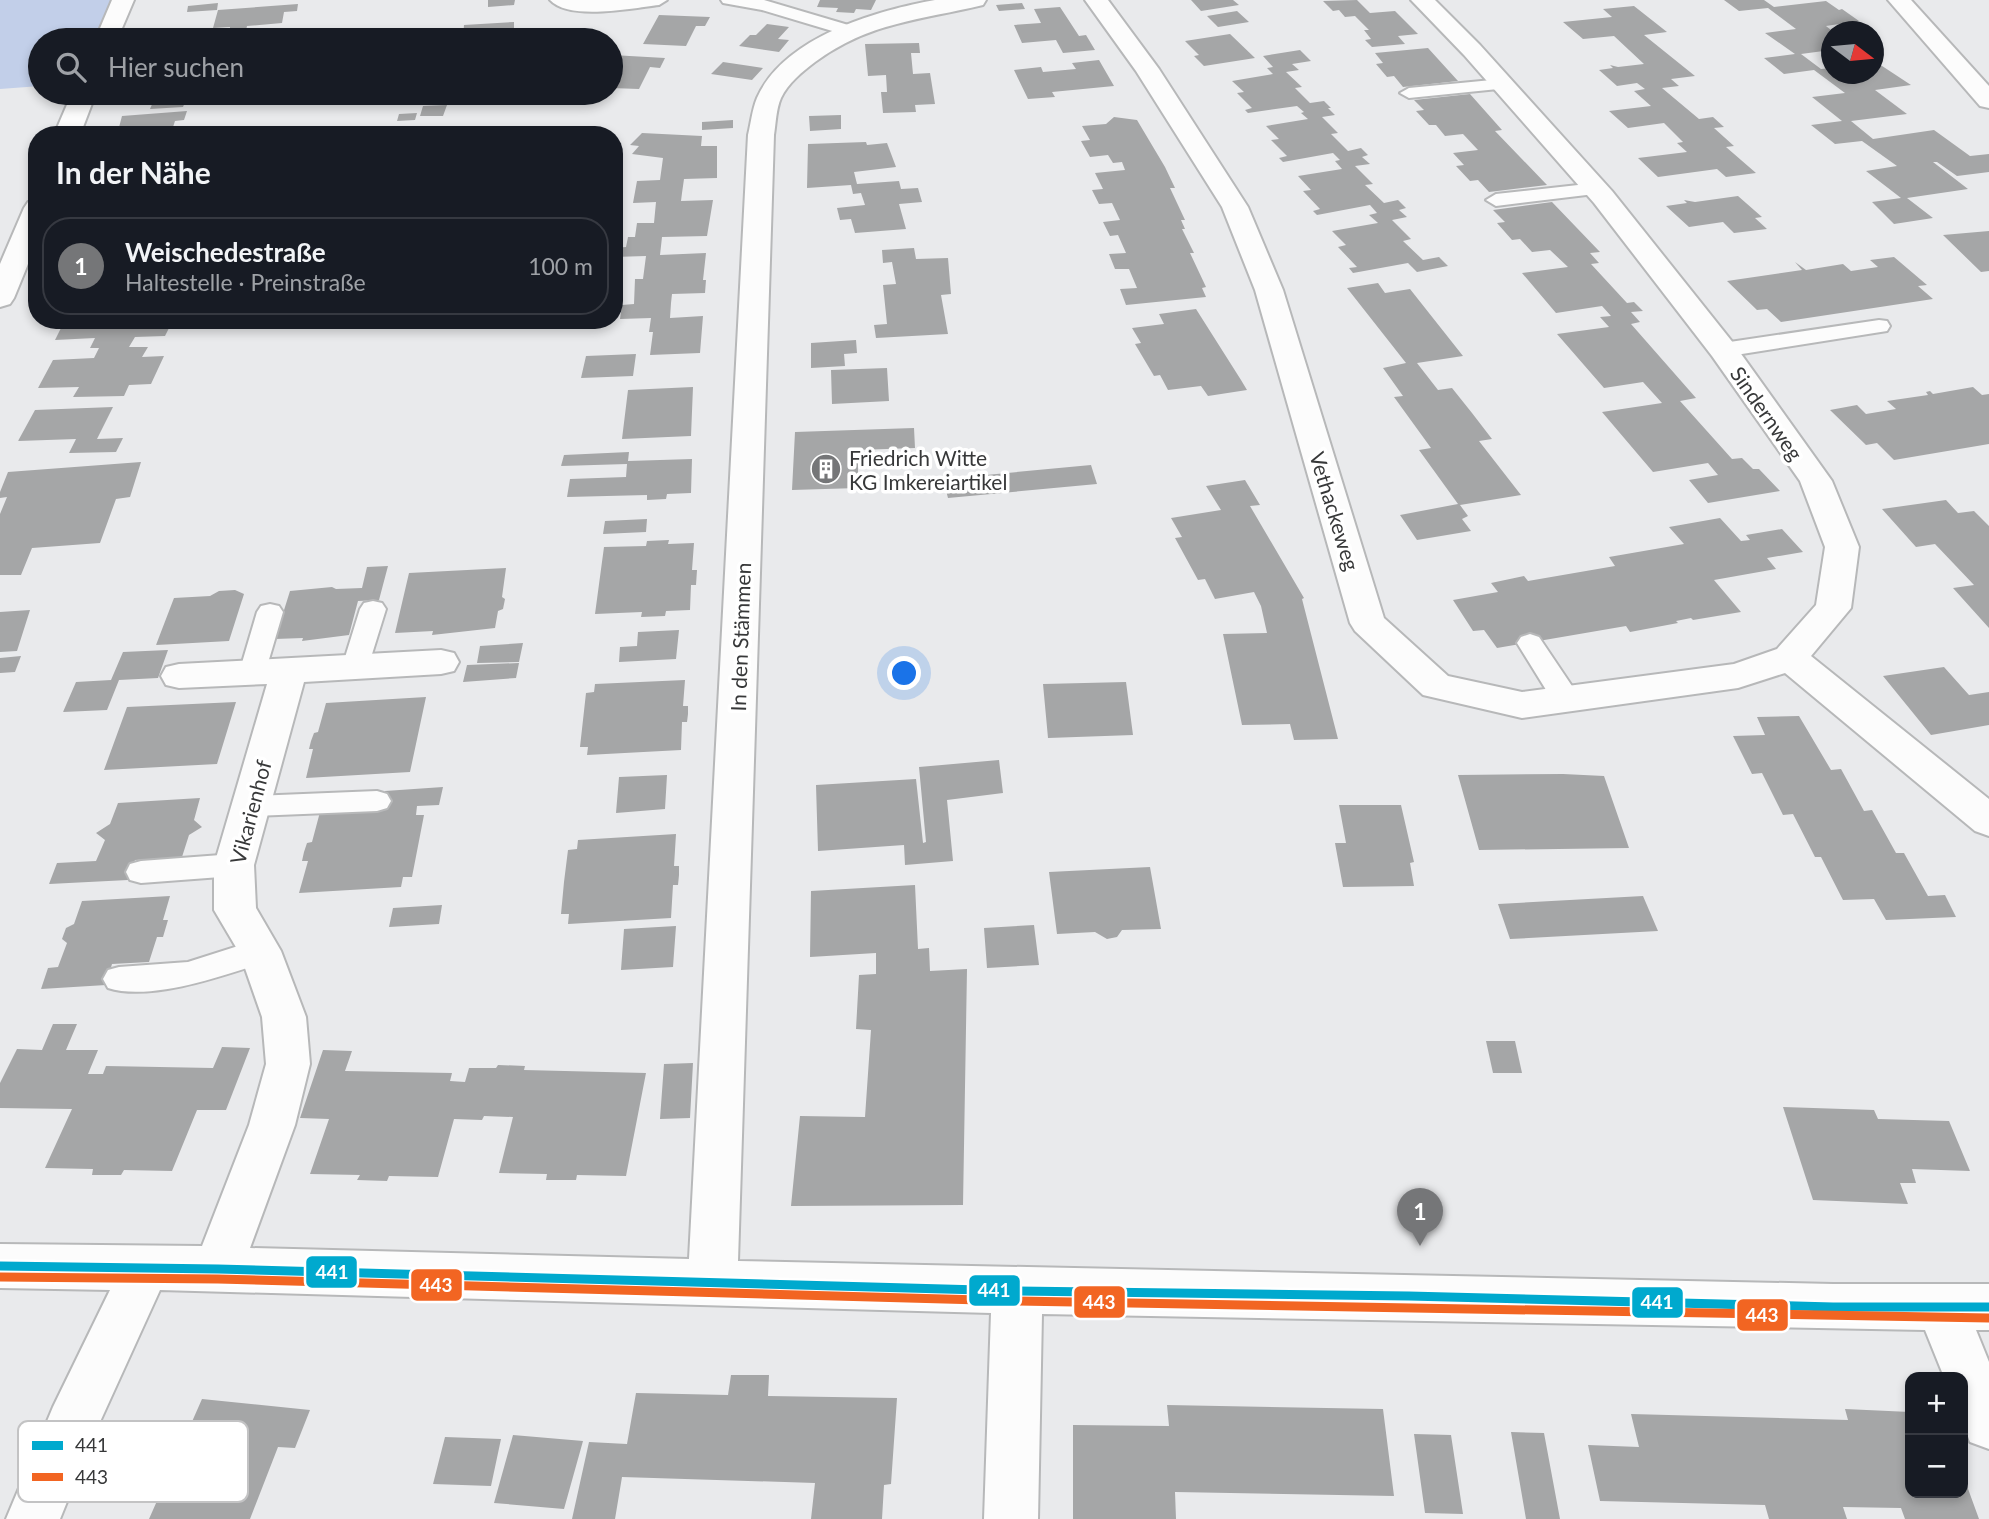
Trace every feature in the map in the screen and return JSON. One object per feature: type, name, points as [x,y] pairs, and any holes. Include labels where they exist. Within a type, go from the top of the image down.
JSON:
[{"type":"street","points":[[111,28],[122,0]]},
{"type":"street","name":"In den Stämmen","points":[[713,1282],[761,135],[768,99],[785,75],[814,51],[849,31],[886,17],[975,0]]},
{"type":"street","name":"Vethackeweg","points":[[1096,0],[1161,90],[1235,207],[1269,290],[1368,623],[1436,686],[1522,705],[1738,676],[1790,658]]},
{"type":"street","name":"Sindernweg","points":[[1422,0],[1502,84],[1595,189],[1723,350],[1816,481],[1842,547],[1833,608],[1790,658]]},
{"type":"street","points":[[1899,0],[1989,101]]},
{"type":"street","points":[[71,126],[79,105]]},
{"type":"street","points":[[0,298],[28,230]]},
{"type":"street","points":[[1790,658],[1989,821]]},
{"type":"street","points":[[179,676],[441,662]]},
{"type":"street","name":"Vikarienhof","points":[[218,1269],[272,1125],[288,1064],[284,1017],[260,951],[235,910],[234,865],[251,806],[270,672]]},
{"type":"street","points":[[0,1266],[218,1269],[1017,1291],[1965,1307],[1989,1424]]},
{"type":"street","points":[[74,1421],[146,1268]]},
{"type":"street","points":[[1011,1519],[1017,1291]]},
{"type":"street","points":[[33,1519],[40,1502]]},
{"type":"lane","points":[[558,0],[565,4],[586,5],[659,0]]},
{"type":"lane","points":[[729,0],[764,5],[849,31]]},
{"type":"lane","points":[[1409,93],[1502,84]]},
{"type":"lane","points":[[1496,200],[1595,189]]},
{"type":"lane","points":[[1723,350],[1879,326]]},
{"type":"lane","points":[[355,667],[373,609]]},
{"type":"lane","points":[[270,612],[270,672]]},
{"type":"lane","points":[[1530,643],[1566,699]]},
{"type":"lane","points":[[251,806],[377,801]]},
{"type":"lane","points":[[141,872],[234,865]]},
{"type":"lane","points":[[119,979],[188,974],[260,951]]},
{"type":"shaded area","points":[[0,0],[123,0],[111,28],[28,28],[28,87],[0,89]]},
{"type":"building","points":[[488,0],[515,0],[514,5],[488,7]]},
{"type":"building","points":[[820,0],[876,0],[871,10],[856,9],[854,13],[836,12],[838,8],[817,7]]},
{"type":"building","points":[[1191,0],[1233,0],[1239,5],[1201,11]]},
{"type":"building","points":[[1357,0],[1370,13],[1395,11],[1418,34],[1398,36],[1405,44],[1372,47],[1365,40],[1371,39],[1364,30],[1369,30],[1355,16],[1345,17],[1339,10],[1333,11],[1323,1]]},
{"type":"building","points":[[1724,0],[1764,0],[1774,7],[1826,1],[1859,21],[1821,21],[1821,51],[1801,54],[1821,69],[1821,75],[1814,70],[1784,74],[1764,58],[1795,54],[1765,33],[1796,29],[1768,8],[1739,11]]},
{"type":"building","points":[[218,3],[217,10],[187,12],[188,6]]},
{"type":"building","points":[[1022,3],[1025,9],[999,11],[996,5]]},
{"type":"building","points":[[298,4],[297,11],[284,12],[282,23],[247,28],[213,28],[218,10]]},
{"type":"building","points":[[1634,6],[1667,32],[1644,35],[1695,76],[1671,79],[1679,86],[1662,88],[1699,119],[1713,117],[1724,127],[1714,128],[1734,146],[1726,147],[1756,173],[1726,177],[1717,169],[1658,177],[1638,158],[1687,152],[1677,143],[1683,142],[1664,123],[1628,128],[1609,111],[1651,106],[1634,91],[1645,89],[1637,83],[1617,86],[1599,70],[1613,68],[1610,65],[1618,67],[1644,64],[1614,36],[1583,39],[1563,22],[1612,17],[1603,9]]},
{"type":"building","points":[[1060,7],[1079,36],[1086,35],[1095,50],[1063,53],[1056,40],[1022,43],[1014,25],[1041,23],[1034,9]]},
{"type":"building","points":[[1237,11],[1249,22],[1218,27],[1207,16]]},
{"type":"building","points":[[659,15],[710,17],[705,26],[696,26],[686,46],[643,44]]},
{"type":"building","points":[[514,22],[514,28],[464,28],[464,25]]},
{"type":"building","points":[[767,24],[789,27],[778,39],[789,40],[779,52],[739,46],[750,35],[756,35]]},
{"type":"building","points":[[1230,34],[1255,58],[1204,66],[1194,56],[1199,55],[1185,41]]},
{"type":"building","points":[[919,43],[920,53],[911,53],[913,74],[930,73],[935,104],[915,105],[916,112],[883,113],[881,92],[887,92],[886,75],[868,76],[865,44]]},
{"type":"building","points":[[1428,48],[1458,81],[1403,87],[1394,76],[1387,77],[1376,64],[1383,63],[1375,53]]},
{"type":"building","points":[[1300,50],[1311,61],[1292,64],[1299,70],[1286,72],[1302,87],[1295,88],[1310,103],[1324,101],[1331,108],[1328,108],[1335,115],[1322,117],[1338,133],[1331,134],[1348,151],[1361,148],[1368,155],[1362,157],[1370,164],[1355,166],[1373,184],[1365,185],[1384,203],[1398,200],[1406,208],[1399,210],[1407,217],[1392,220],[1411,239],[1403,241],[1423,260],[1439,257],[1448,266],[1417,272],[1408,263],[1353,273],[1349,268],[1357,267],[1338,247],[1346,245],[1332,231],[1378,223],[1369,215],[1377,213],[1370,205],[1317,215],[1313,211],[1320,209],[1303,191],[1311,190],[1298,176],[1342,169],[1335,161],[1340,160],[1333,153],[1283,162],[1279,158],[1287,156],[1271,140],[1279,139],[1266,126],[1308,119],[1301,113],[1304,112],[1297,106],[1248,113],[1245,110],[1252,108],[1237,93],[1244,92],[1232,81],[1273,74],[1267,68],[1273,67],[1263,56]]},
{"type":"building","points":[[623,56],[665,58],[660,68],[650,67],[639,89],[623,88]]},
{"type":"building","points":[[1099,60],[1114,86],[1052,92],[1055,97],[1028,99],[1014,70],[1041,67],[1043,72],[1076,69],[1072,63]]},
{"type":"building","points":[[723,62],[763,68],[752,80],[711,74]]},
{"type":"building","points":[[1884,67],[1911,85],[1875,90],[1907,114],[1851,121],[1873,139],[1934,130],[1970,156],[1989,154],[1989,172],[1957,176],[1933,162],[1968,189],[1907,198],[1933,218],[1894,224],[1872,202],[1901,198],[1866,171],[1897,166],[1862,141],[1835,144],[1811,125],[1842,121],[1812,97],[1845,93],[1833,84],[1884,84]]},
{"type":"building","points":[[1470,94],[1502,130],[1495,131],[1547,185],[1489,192],[1478,180],[1470,181],[1456,166],[1464,165],[1453,153],[1478,150],[1463,134],[1445,136],[1436,125],[1429,125],[1416,111],[1424,110],[1414,100]]},
{"type":"building","points":[[152,105],[184,105],[183,107],[150,109]]},
{"type":"building","points":[[447,105],[443,116],[420,116],[423,106]]},
{"type":"building","points":[[187,111],[184,120],[175,121],[173,126],[119,126],[122,116]]},
{"type":"building","points":[[417,113],[415,120],[397,121],[399,114]]},
{"type":"building","points":[[841,115],[841,129],[810,131],[809,116]]},
{"type":"building","points":[[1114,117],[1137,120],[1165,167],[1175,188],[1170,188],[1185,220],[1181,220],[1185,229],[1182,229],[1206,287],[1202,288],[1206,297],[1126,305],[1120,289],[1137,288],[1129,269],[1115,269],[1109,254],[1126,253],[1118,235],[1110,236],[1103,222],[1120,220],[1112,203],[1099,204],[1092,190],[1103,189],[1095,173],[1125,170],[1122,162],[1113,163],[1108,155],[1090,157],[1081,141],[1090,140],[1082,126],[1106,124]]},
{"type":"building","points":[[733,120],[733,128],[702,130],[702,122]]},
{"type":"building","points":[[642,133],[702,136],[701,146],[717,146],[717,178],[684,179],[681,201],[713,200],[707,236],[662,237],[660,255],[706,253],[703,280],[706,280],[705,293],[672,294],[670,318],[703,316],[700,353],[650,355],[653,332],[649,332],[651,318],[623,319],[623,305],[634,304],[635,279],[643,279],[646,256],[623,257],[623,247],[626,247],[628,237],[635,237],[637,223],[654,223],[656,202],[633,203],[637,181],[660,180],[663,158],[632,154],[639,146],[630,145]]},
{"type":"building","points":[[866,142],[867,145],[887,143],[896,167],[854,172],[857,184],[899,181],[901,189],[918,188],[922,202],[899,204],[906,229],[855,233],[851,219],[840,220],[837,208],[865,205],[861,193],[853,194],[851,185],[807,188],[808,144]]},
{"type":"building","points":[[1738,196],[1762,217],[1755,218],[1767,229],[1734,233],[1723,222],[1689,227],[1666,206],[1687,203],[1684,200],[1695,202]]},
{"type":"building","points":[[1552,202],[1600,252],[1590,253],[1599,263],[1591,264],[1627,303],[1634,302],[1643,311],[1631,312],[1640,322],[1631,324],[1696,398],[1680,401],[1732,459],[1742,458],[1753,469],[1759,469],[1780,491],[1708,503],[1689,480],[1718,475],[1708,463],[1653,472],[1602,412],[1662,403],[1643,382],[1604,388],[1557,334],[1609,327],[1600,317],[1611,316],[1602,306],[1556,313],[1522,273],[1568,267],[1550,250],[1532,252],[1520,239],[1512,240],[1497,223],[1505,222],[1493,210]]},
{"type":"building","points":[[1989,231],[1989,271],[1981,272],[1943,235]]},
{"type":"building","points":[[914,248],[916,259],[948,258],[951,294],[941,295],[948,334],[876,338],[874,325],[887,324],[883,285],[896,284],[892,262],[883,263],[882,250]]},
{"type":"building","points":[[1894,257],[1927,285],[1918,286],[1933,299],[1781,322],[1767,309],[1757,310],[1727,281],[1802,270],[1795,262],[1806,270],[1843,264],[1851,271],[1878,267],[1870,260]]},
{"type":"building","points":[[1378,283],[1385,293],[1410,289],[1463,356],[1417,363],[1438,390],[1452,388],[1472,413],[1492,439],[1479,441],[1521,495],[1460,505],[1468,516],[1462,519],[1471,531],[1417,540],[1400,515],[1458,504],[1419,450],[1431,448],[1394,397],[1403,396],[1383,368],[1406,363],[1347,288]]},
{"type":"building","points":[[1196,309],[1247,390],[1208,396],[1201,386],[1168,390],[1160,375],[1154,376],[1135,344],[1141,343],[1132,328],[1164,324],[1159,314]]},
{"type":"building","points":[[60,329],[168,329],[165,336],[135,337],[129,347],[148,347],[142,357],[164,356],[151,384],[129,385],[124,396],[73,397],[79,387],[38,388],[53,360],[94,358],[99,348],[90,348],[95,338],[55,340]]},
{"type":"building","points":[[856,340],[857,353],[844,354],[845,366],[811,368],[811,343]]},
{"type":"building","points":[[636,354],[633,376],[581,378],[586,356]]},
{"type":"building","points":[[887,368],[889,401],[832,404],[831,370]]},
{"type":"building","points":[[693,387],[691,436],[622,439],[628,390]]},
{"type":"building","points":[[1973,387],[1982,395],[1989,394],[1989,444],[1894,460],[1877,443],[1866,445],[1830,410],[1857,405],[1866,414],[1896,409],[1887,401],[1928,395],[1926,392],[1930,391],[1933,394]]},
{"type":"building","points":[[113,407],[97,439],[123,438],[116,452],[69,453],[76,439],[18,441],[35,410]]},
{"type":"building","name":"Friedrich Witte KG Imkereiartikel","points":[[914,428],[915,448],[858,450],[858,488],[792,490],[795,432]]},
{"type":"building","points":[[629,452],[628,461],[692,459],[691,493],[667,494],[666,499],[647,500],[647,495],[567,497],[570,479],[626,477],[627,464],[561,466],[564,455]]},
{"type":"building","points":[[141,462],[130,497],[116,499],[100,543],[32,548],[21,575],[0,575],[0,514],[7,497],[0,498],[0,492],[8,472]]},
{"type":"building","points":[[1091,465],[1097,484],[948,498],[943,479]]},
{"type":"building","points":[[1245,480],[1260,505],[1250,506],[1304,598],[1302,599],[1338,739],[1294,740],[1290,724],[1242,725],[1223,634],[1267,633],[1261,606],[1254,592],[1215,599],[1205,579],[1198,580],[1175,538],[1182,537],[1171,518],[1221,510],[1206,486]]},
{"type":"building","points":[[1946,500],[1958,513],[1974,511],[1989,526],[1989,628],[1953,588],[1974,585],[1935,544],[1916,547],[1882,509]]},
{"type":"building","points":[[1720,518],[1741,541],[1750,540],[1746,535],[1782,529],[1803,552],[1767,558],[1776,569],[1714,580],[1741,612],[1693,620],[1691,618],[1630,632],[1626,626],[1497,648],[1484,630],[1473,631],[1453,600],[1498,592],[1491,583],[1524,576],[1528,581],[1615,566],[1609,557],[1684,544],[1669,527]]},
{"type":"building","points":[[647,519],[646,532],[603,534],[605,521]]},
{"type":"building","points":[[669,540],[668,544],[694,543],[692,570],[697,570],[696,585],[691,585],[690,610],[666,611],[665,616],[641,617],[642,612],[595,614],[604,547],[646,546],[647,541]]},
{"type":"building","points":[[388,566],[379,600],[358,601],[349,635],[302,641],[303,638],[275,639],[290,591],[332,587],[362,588],[367,567]]},
{"type":"building","points":[[506,568],[502,597],[505,599],[503,609],[498,611],[495,628],[432,635],[433,631],[395,633],[409,573]]},
{"type":"building","points":[[235,590],[244,594],[229,641],[156,645],[174,598],[210,596],[219,591]]},
{"type":"building","points":[[30,610],[17,651],[0,652],[0,612]]},
{"type":"building","points":[[679,630],[676,659],[619,662],[620,647],[637,646],[638,632]]},
{"type":"building","points":[[523,643],[519,662],[477,663],[480,646]]},
{"type":"building","points":[[168,650],[158,678],[119,680],[107,710],[63,712],[76,682],[111,680],[123,652]]},
{"type":"building","points":[[21,656],[15,672],[0,673],[0,658]]},
{"type":"building","points":[[519,663],[516,678],[463,682],[467,665]]},
{"type":"building","points":[[1944,667],[1969,695],[1989,692],[1989,725],[1931,735],[1883,676]]},
{"type":"building","points":[[685,680],[683,706],[688,706],[688,714],[687,722],[682,722],[681,750],[587,755],[588,747],[580,747],[586,693],[594,692],[595,684]]},
{"type":"building","points":[[1126,682],[1133,735],[1048,738],[1043,684]]},
{"type":"building","points":[[426,697],[410,772],[306,778],[313,749],[309,749],[311,741],[314,733],[318,732],[326,703]]},
{"type":"building","points":[[236,702],[217,764],[104,770],[127,707]]},
{"type":"building","points":[[1799,716],[1831,770],[1841,769],[1864,811],[1872,810],[1896,853],[1904,853],[1928,896],[1945,895],[1956,917],[1886,920],[1874,899],[1843,900],[1821,857],[1815,857],[1793,814],[1783,815],[1762,773],[1752,774],[1733,736],[1765,735],[1757,717]]},
{"type":"building","points":[[999,760],[1003,793],[947,800],[953,861],[905,865],[904,845],[818,851],[816,785],[916,779],[923,843],[926,842],[919,767]]},
{"type":"building","points":[[667,775],[665,809],[616,813],[619,777]]},
{"type":"building","points":[[1458,775],[1604,776],[1629,848],[1479,850]]},
{"type":"building","points":[[443,787],[439,805],[417,806],[416,815],[424,815],[412,877],[403,877],[401,887],[299,893],[308,861],[302,861],[304,852],[307,843],[312,842],[320,812],[381,808],[385,791]]},
{"type":"building","points":[[200,798],[194,820],[202,827],[189,835],[182,857],[135,860],[128,880],[49,884],[57,863],[96,861],[105,840],[96,833],[110,824],[118,803]]},
{"type":"building","points":[[1339,805],[1401,805],[1414,862],[1410,863],[1414,886],[1343,887],[1335,843],[1346,843]]},
{"type":"building","points":[[676,834],[674,866],[679,866],[679,875],[678,885],[673,885],[671,918],[568,924],[569,914],[561,914],[564,882],[568,850],[577,849],[578,840]]},
{"type":"building","points":[[1150,867],[1161,929],[1122,930],[1117,937],[1107,939],[1095,932],[1057,934],[1049,872]]},
{"type":"building","points":[[915,885],[918,949],[929,948],[930,971],[967,969],[963,1205],[791,1206],[800,1116],[865,1117],[871,1030],[856,1029],[859,975],[876,974],[876,953],[810,957],[811,891]]},
{"type":"building","points":[[170,896],[163,920],[168,920],[163,937],[157,937],[149,962],[112,964],[106,985],[41,989],[48,968],[58,967],[67,943],[62,939],[66,928],[74,924],[82,901]]},
{"type":"building","points":[[1643,896],[1658,931],[1510,939],[1498,904]]},
{"type":"building","points":[[442,905],[439,924],[389,927],[393,908]]},
{"type":"building","points":[[1034,925],[1039,965],[987,968],[984,928]]},
{"type":"building","points":[[676,926],[673,967],[621,970],[624,929]]},
{"type":"building","points":[[53,1024],[77,1024],[66,1050],[98,1050],[88,1074],[103,1074],[106,1066],[213,1068],[222,1047],[250,1048],[226,1110],[197,1110],[172,1171],[124,1170],[121,1175],[92,1175],[93,1169],[45,1168],[72,1109],[0,1108],[0,1083],[17,1049],[42,1050]]},
{"type":"building","points":[[1486,1041],[1515,1041],[1522,1073],[1493,1073]]},
{"type":"building","points":[[323,1050],[352,1051],[345,1071],[452,1073],[450,1081],[465,1082],[469,1068],[496,1068],[498,1065],[525,1066],[524,1070],[646,1073],[626,1176],[577,1175],[576,1180],[546,1180],[547,1174],[499,1173],[513,1117],[484,1116],[482,1120],[454,1119],[438,1177],[389,1176],[387,1181],[357,1180],[360,1175],[310,1174],[329,1119],[300,1118]]},
{"type":"building","points":[[693,1063],[690,1118],[660,1119],[664,1064]]},
{"type":"building","points":[[1783,1107],[1874,1110],[1878,1119],[1949,1121],[1970,1171],[1912,1169],[1916,1183],[1900,1183],[1908,1204],[1813,1200]]},
{"type":"building","points":[[731,1375],[769,1375],[768,1396],[897,1398],[891,1484],[884,1485],[882,1519],[811,1519],[815,1483],[622,1477],[615,1519],[572,1519],[589,1442],[627,1444],[636,1393],[728,1395]]},
{"type":"building","points":[[202,1399],[310,1410],[295,1448],[278,1447],[250,1519],[149,1519],[157,1502],[248,1502],[248,1421],[192,1421]]},
{"type":"building","points":[[1167,1405],[1383,1409],[1394,1496],[1175,1492],[1176,1519],[1073,1519],[1073,1425],[1169,1426]]},
{"type":"building","points":[[1845,1409],[1905,1412],[1905,1498],[1968,1498],[1968,1489],[1979,1519],[1905,1519],[1901,1508],[1843,1507],[1847,1519],[1769,1519],[1765,1505],[1600,1501],[1588,1445],[1639,1447],[1631,1414],[1848,1420]]},
{"type":"building","points":[[1511,1432],[1544,1433],[1560,1519],[1526,1519]]},
{"type":"building","points":[[1414,1434],[1451,1435],[1463,1514],[1425,1513]]},
{"type":"building","points":[[513,1435],[583,1441],[564,1509],[494,1503]]},
{"type":"building","points":[[445,1437],[501,1439],[491,1486],[433,1484]]},
{"type":"transit line","name":"441","points":[[0,1266],[218,1269],[1017,1291],[1409,1296],[1833,1307],[1989,1307]]},
{"type":"transit line","name":"443","points":[[0,1277],[218,1279],[1017,1301],[1989,1318]]},
{"type":"place","name":"Friedrich Witte KG Imkereiartikel","points":[[826,469]]},
{"type":"place","name":"Weischedestraße","points":[[1420,1246]]}]
